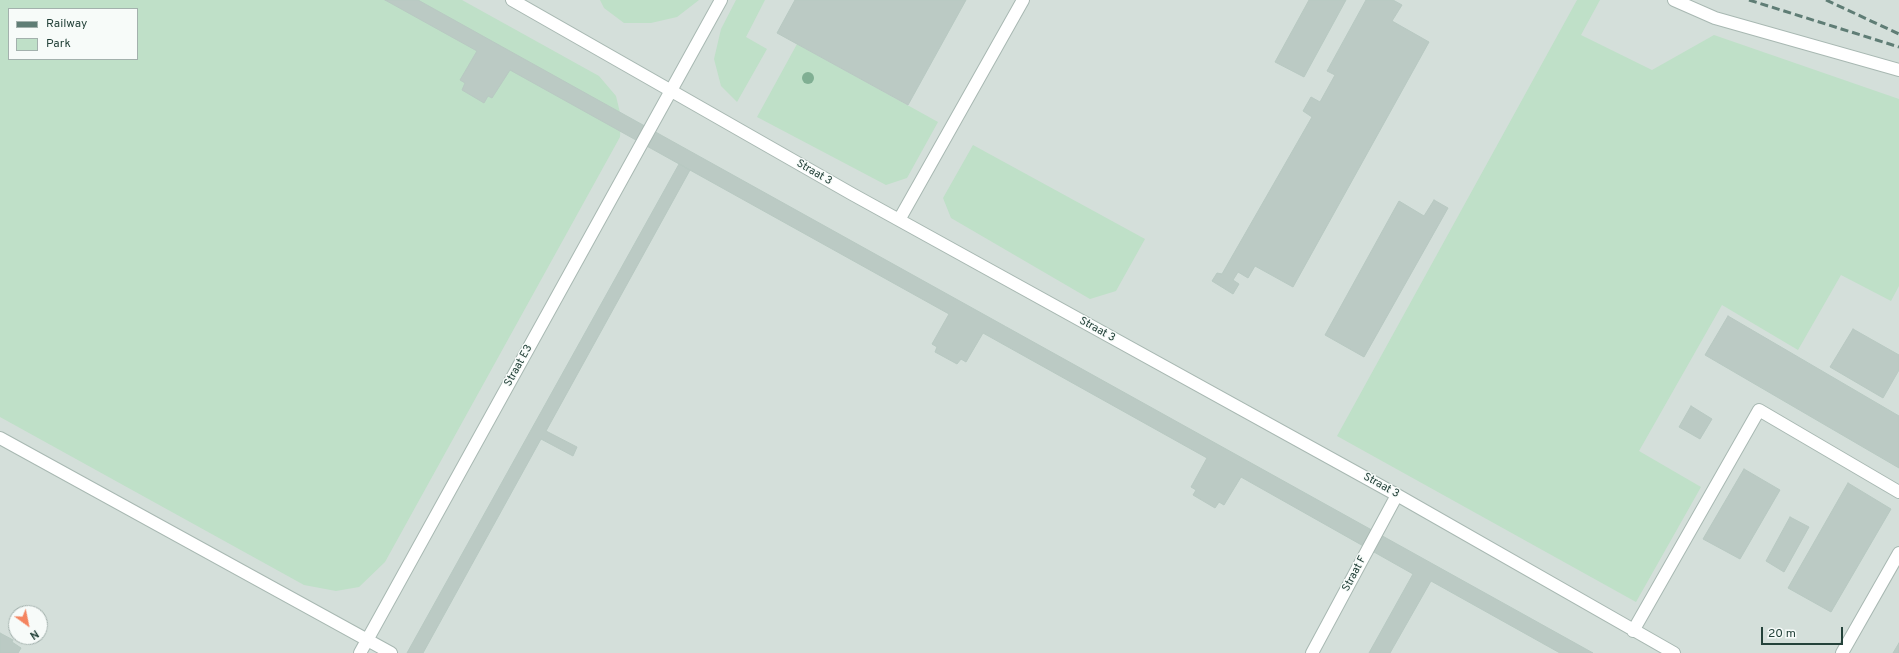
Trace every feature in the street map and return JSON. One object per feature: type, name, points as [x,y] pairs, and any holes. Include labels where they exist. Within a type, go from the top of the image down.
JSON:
[{"type":"lane","name":"Straat E3","points":[[360,653],[721,0]]},
{"type":"lane","points":[[899,220],[1023,0]]},
{"type":"lane","points":[[1674,0],[1715,18],[1899,70]]},
{"type":"lane","name":"Straat 3","points":[[519,2],[670,91],[899,220],[1397,495],[1633,631],[1674,653]]},
{"type":"lane","points":[[1633,631],[1760,410],[1899,492]]},
{"type":"lane","points":[[0,438],[391,653]]},
{"type":"lane","name":"Straat F","points":[[1312,653],[1397,495]]},
{"type":"lane","points":[[1842,653],[1899,553]]},
{"type":"shaded area","points":[[0,0],[1899,0],[1899,653],[0,653]]},
{"type":"green space","points":[[0,0],[462,0],[599,76],[616,96],[621,117],[620,137],[385,562],[359,587],[336,591],[304,585],[0,417]]},
{"type":"green space","points":[[600,0],[699,0],[677,17],[651,23],[624,23],[604,8]]},
{"type":"green space","points":[[736,0],[765,0],[746,37],[767,49],[737,102],[721,86],[714,59],[721,29]]},
{"type":"green space","points":[[1577,0],[1600,0],[1581,35],[1652,70],[1714,35],[1899,99],[1899,286],[1891,301],[1841,275],[1798,350],[1722,305],[1639,451],[1701,487],[1636,602],[1337,436]]},
{"type":"green space","points":[[797,44],[938,122],[907,178],[886,185],[757,117]]},
{"type":"green space","points":[[973,145],[1145,239],[1116,291],[1090,299],[951,218],[943,198]]},
{"type":"building","points":[[385,0],[418,0],[1593,653],[1560,653],[1431,581],[1390,653],[1369,653],[1413,574],[1241,477],[1224,505],[1219,502],[1215,508],[1193,495],[1196,490],[1191,487],[1207,458],[983,333],[966,362],[961,359],[957,364],[935,352],[937,347],[932,344],[949,314],[510,70],[492,98],[488,96],[484,103],[462,90],[465,83],[460,80],[477,51]]},
{"type":"building","points":[[795,0],[966,0],[908,105],[777,33]]},
{"type":"building","points":[[1309,0],[1346,0],[1304,77],[1275,62]]},
{"type":"building","points":[[1366,0],[1393,0],[1402,5],[1392,21],[1429,42],[1293,287],[1255,266],[1248,278],[1238,272],[1233,280],[1239,284],[1233,294],[1212,281],[1217,273],[1222,274],[1312,117],[1303,111],[1311,97],[1320,102],[1335,75],[1327,71]]},
{"type":"building","points":[[679,164],[690,170],[546,431],[577,447],[573,456],[541,439],[423,653],[407,653]]},
{"type":"building","points":[[1434,200],[1448,208],[1364,357],[1325,335],[1399,201],[1424,216]]},
{"type":"building","points":[[1728,316],[1899,416],[1899,468],[1705,355]]},
{"type":"building","points":[[1853,329],[1899,355],[1899,370],[1883,398],[1830,367]]},
{"type":"building","points":[[1691,406],[1712,419],[1700,439],[1679,427]]},
{"type":"building","points":[[1744,469],[1780,490],[1740,559],[1703,539]]},
{"type":"building","points":[[1848,483],[1891,509],[1831,612],[1788,588]]},
{"type":"building","points":[[1790,517],[1809,527],[1784,572],[1766,561]]},
{"type":"building","points":[[0,633],[8,637],[8,645],[16,645],[21,648],[18,653],[0,653]]},
{"type":"building","points":[[1899,643],[1899,653],[1893,653]]},
{"type":"railway","points":[[1749,0],[1899,47]]},
{"type":"railway","points":[[1826,0],[1899,34]]}]
